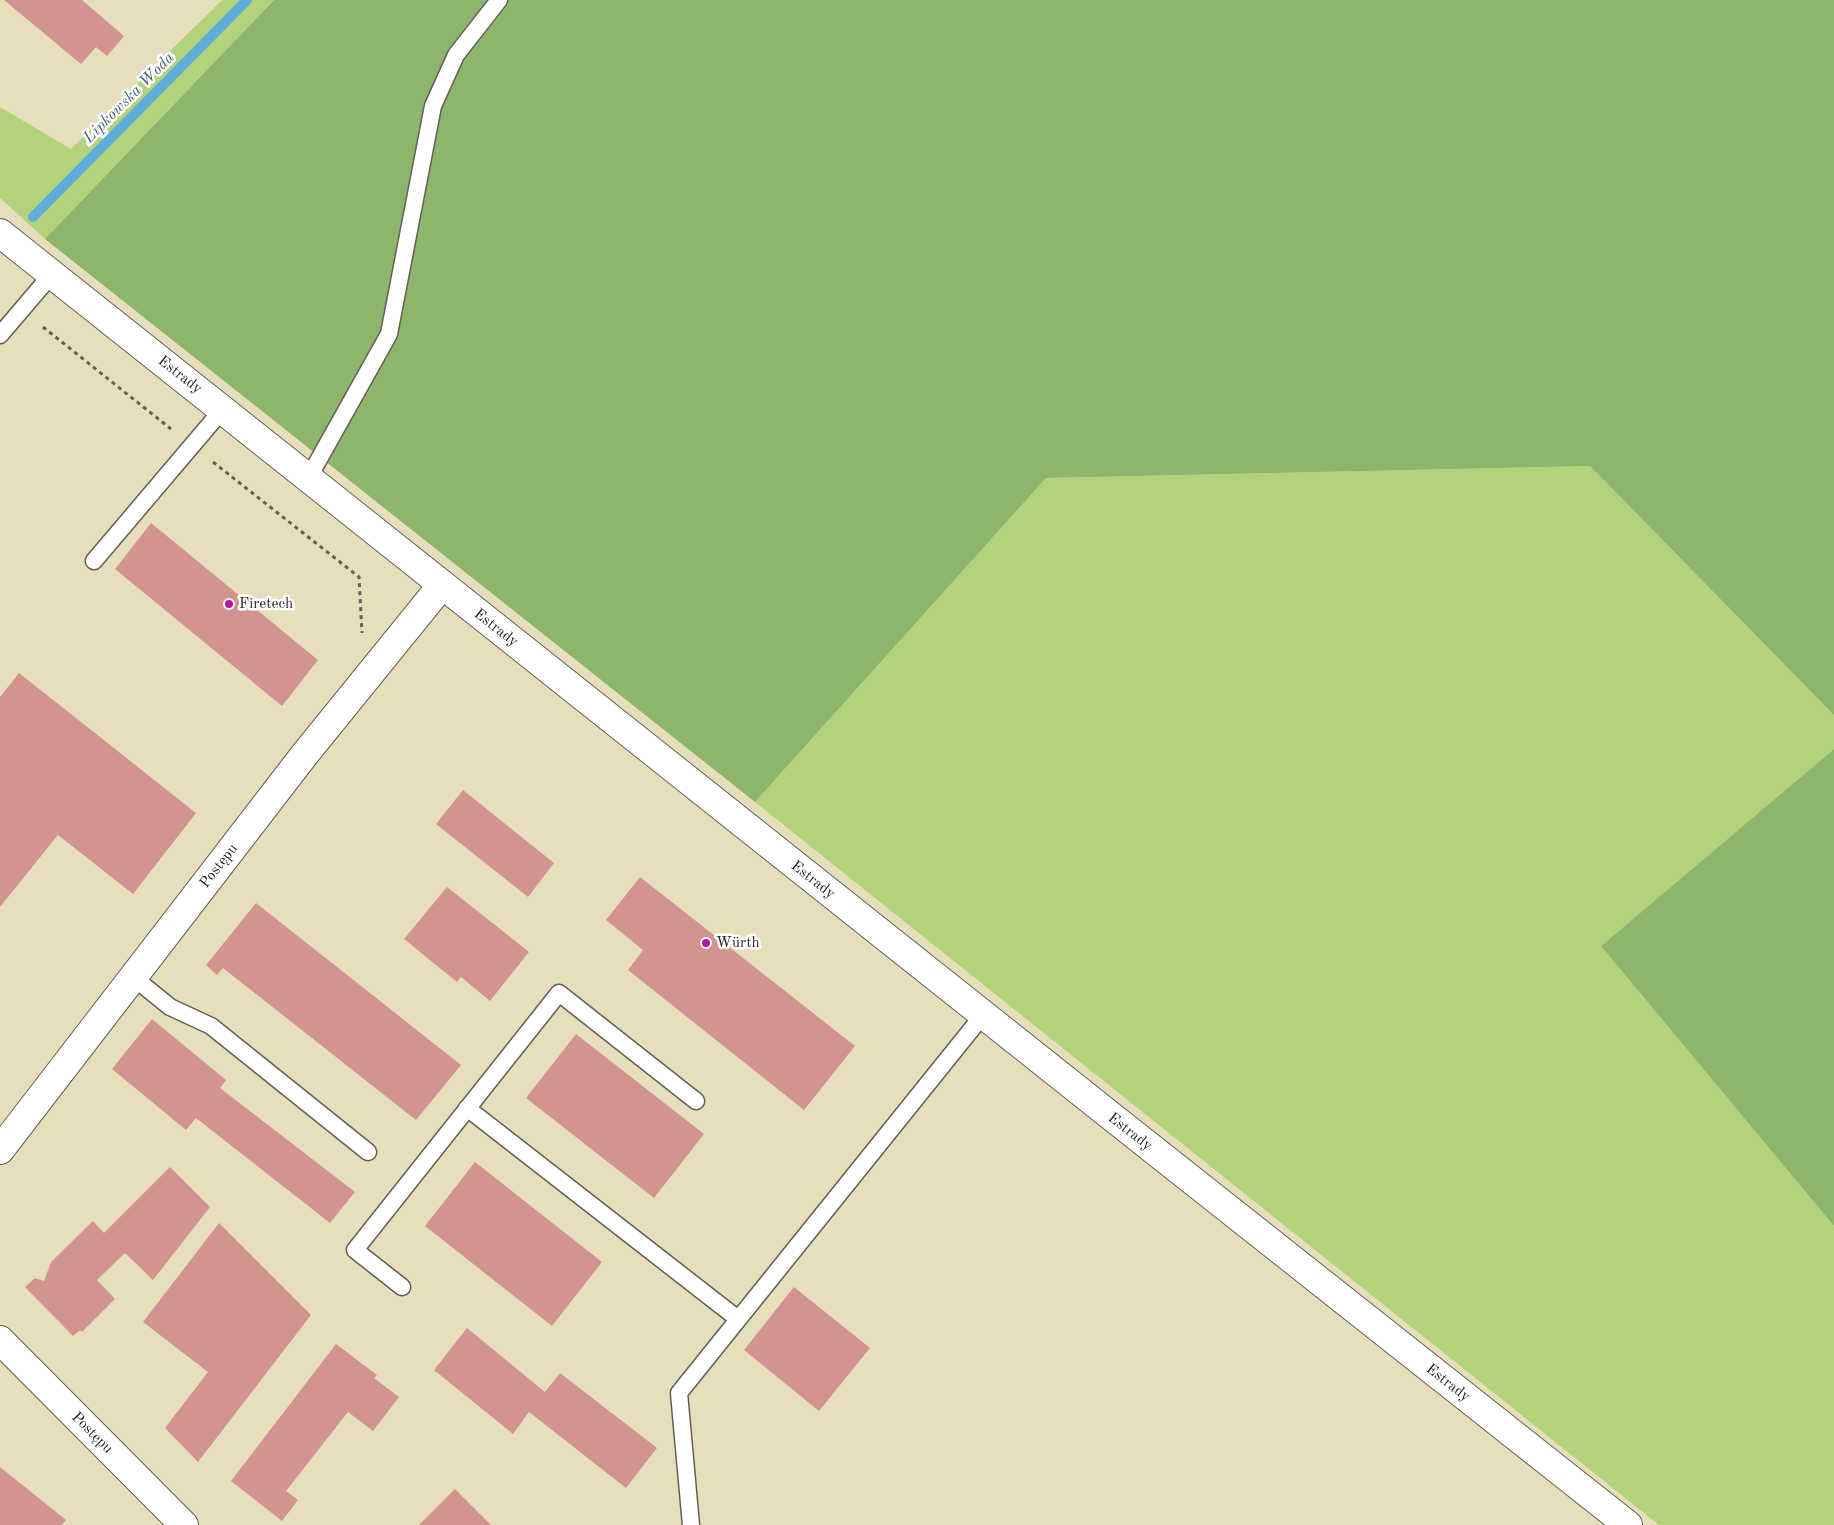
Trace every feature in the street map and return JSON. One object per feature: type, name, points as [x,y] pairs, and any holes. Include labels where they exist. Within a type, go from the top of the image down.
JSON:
[{"type":"main road","name":"Estrady","points":[[0,233],[309,476],[442,585],[1628,1525]]},
{"type":"main road","name":"Postępu","points":[[0,1150],[305,754],[442,585]]},
{"type":"main road","name":"Postępu","points":[[0,1340],[184,1525]]},
{"type":"lane","points":[[309,476],[389,334],[433,106],[456,55],[499,0]]},
{"type":"lane","points":[[0,335],[52,274]]},
{"type":"lane","points":[[94,561],[223,408]]},
{"type":"lane","points":[[133,978],[170,1007],[211,1026],[368,1152]]},
{"type":"lane","points":[[402,1287],[355,1250],[559,993],[696,1101]]},
{"type":"lane","points":[[691,1525],[680,1393],[983,1015]]},
{"type":"lane","points":[[467,1108],[738,1319]]},
{"type":"path","points":[[40,325],[359,577],[362,639]]},
{"type":"green space","points":[[222,0],[274,0],[45,239],[0,198],[0,107],[71,149]]},
{"type":"green space","points":[[274,0],[1834,0],[1834,715],[1590,466],[1046,478],[755,802],[45,239]]},
{"type":"green space","points":[[1590,466],[1834,715],[1834,749],[1601,946],[1834,1226],[1834,1525],[1659,1525],[755,802],[1046,478]]},
{"type":"green space","points":[[1834,749],[1834,1226],[1601,946]]},
{"type":"building","points":[[4,0],[82,0],[124,36],[107,56],[96,47],[81,64]]},
{"type":"building","points":[[151,523],[318,660],[282,706],[115,569]]},
{"type":"building","points":[[19,673],[196,813],[133,894],[58,835],[0,907],[0,697]]},
{"type":"building","points":[[463,790],[554,863],[528,897],[436,824]]},
{"type":"building","points":[[640,877],[855,1046],[804,1110],[628,970],[643,950],[606,920]]},
{"type":"building","points":[[447,887],[529,952],[490,1001],[461,977],[457,982],[404,939]]},
{"type":"building","points":[[256,903],[461,1065],[416,1120],[223,968],[217,975],[206,965]]},
{"type":"building","points":[[152,1019],[226,1080],[220,1088],[355,1192],[330,1223],[196,1118],[186,1130],[112,1069]]},
{"type":"building","points":[[576,1034],[704,1134],[654,1198],[526,1098]]},
{"type":"building","points":[[475,1162],[602,1262],[552,1326],[425,1226]]},
{"type":"building","points":[[170,1167],[210,1207],[153,1280],[125,1253],[97,1280],[115,1299],[82,1332],[80,1330],[73,1336],[25,1287],[35,1278],[44,1281],[51,1262],[93,1221],[104,1233]]},
{"type":"building","points":[[219,1223],[311,1315],[198,1462],[165,1428],[208,1372],[143,1322]]},
{"type":"building","points":[[794,1287],[870,1348],[819,1411],[744,1350]]},
{"type":"building","points":[[467,1328],[545,1392],[560,1373],[657,1448],[626,1488],[529,1412],[513,1434],[434,1370]]},
{"type":"building","points":[[336,1344],[377,1375],[374,1378],[399,1397],[373,1431],[348,1412],[286,1491],[298,1500],[282,1521],[231,1481]]},
{"type":"building","points":[[0,1467],[66,1520],[62,1525],[0,1525]]},
{"type":"building","points":[[455,1489],[491,1525],[419,1525]]},
{"type":"waterway","name":"Lipkowska Woda","points":[[33,217],[247,0]]},
{"type":"place","name":"Firetech","points":[[229,604]]},
{"type":"place","name":"Würth","points":[[706,943]]}]
